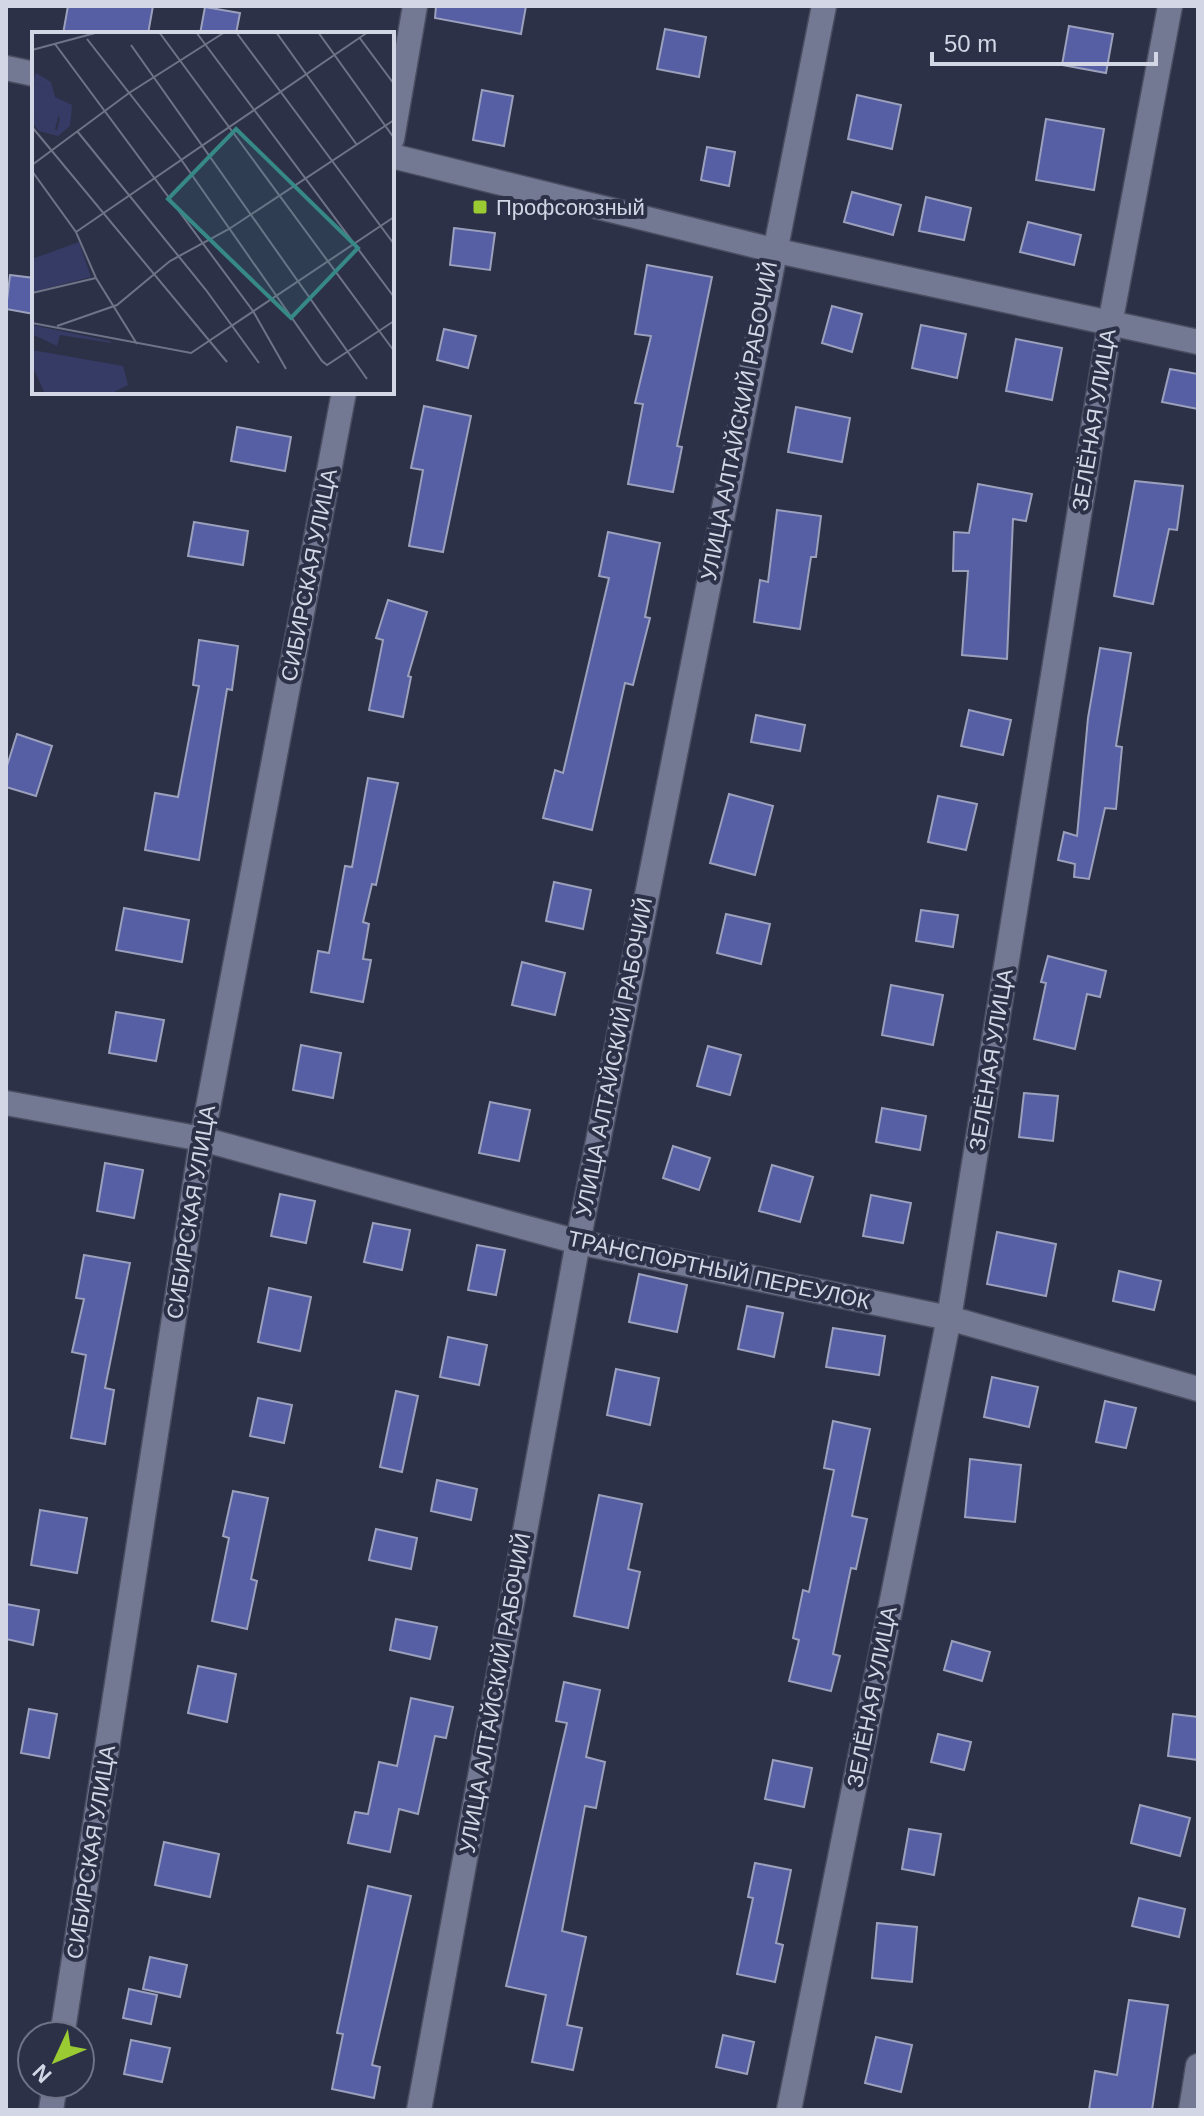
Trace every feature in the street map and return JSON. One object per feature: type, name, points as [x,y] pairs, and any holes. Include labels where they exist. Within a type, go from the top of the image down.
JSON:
[{"type":"street","points":[[394,127],[415,6]]},
{"type":"street","name":"УЛИЦА АЛТАЙСКИЙ РАБОЧИЙ","points":[[419,2110],[578,1242],[824,6]]},
{"type":"street","name":"ЗЕЛЁНАЯ УЛИЦА","points":[[789,2110],[949,1318],[1110,324],[1170,6]]},
{"type":"street","points":[[6,68],[32,74]]},
{"type":"street","points":[[394,156],[773,250],[1198,342]]},
{"type":"street","name":"СИБИРСКАЯ УЛИЦА","points":[[64,2020],[202,1139],[344,394]]},
{"type":"street","name":"ТРАНСПОРТНЫЙ ПЕРЕУЛОК","points":[[6,1103],[202,1139],[578,1242],[949,1318],[1198,1389]]},
{"type":"street","points":[[1191,2110],[1198,2066]]},
{"type":"building","points":[[68,6],[153,6],[148,32],[63,32]]},
{"type":"building","points":[[436,6],[526,6],[521,34],[435,18]]},
{"type":"building","points":[[205,7],[240,13],[236,32],[200,32]]},
{"type":"building","points":[[1069,26],[1113,34],[1106,73],[1062,65]]},
{"type":"building","points":[[665,29],[706,37],[699,77],[657,69]]},
{"type":"building","points":[[482,90],[513,96],[504,146],[473,140]]},
{"type":"building","points":[[857,95],[901,105],[892,149],[848,139]]},
{"type":"building","points":[[1046,119],[1104,129],[1094,190],[1036,180]]},
{"type":"building","points":[[707,147],[735,152],[729,186],[701,180]]},
{"type":"building","points":[[852,192],[901,205],[893,235],[844,222]]},
{"type":"building","points":[[926,197],[971,208],[964,240],[919,231]]},
{"type":"building","points":[[1028,222],[1081,235],[1074,265],[1020,252]]},
{"type":"building","points":[[454,228],[495,233],[490,270],[450,265]]},
{"type":"building","points":[[647,265],[712,277],[677,446],[682,447],[673,492],[628,484],[643,404],[635,403],[651,336],[635,334]]},
{"type":"building","points":[[10,275],[32,278],[32,314],[6,309]]},
{"type":"building","points":[[832,306],[862,314],[852,352],[822,343]]},
{"type":"building","points":[[921,325],[966,334],[957,378],[912,368]]},
{"type":"building","points":[[444,329],[476,336],[468,368],[437,360]]},
{"type":"building","points":[[1016,339],[1062,348],[1052,400],[1006,391]]},
{"type":"building","points":[[1170,369],[1198,374],[1198,409],[1162,402]]},
{"type":"building","points":[[424,406],[471,416],[443,552],[409,546],[423,470],[411,468]]},
{"type":"building","points":[[796,407],[850,418],[842,462],[788,452]]},
{"type":"building","points":[[237,427],[291,437],[285,471],[231,461]]},
{"type":"building","points":[[1135,481],[1183,486],[1177,530],[1169,529],[1153,604],[1114,596]]},
{"type":"building","points":[[978,484],[1032,494],[1026,521],[1013,519],[1007,659],[962,655],[968,571],[953,571],[954,532],[969,533]]},
{"type":"building","points":[[777,510],[821,516],[816,557],[811,557],[800,629],[754,622],[760,580],[768,582]]},
{"type":"building","points":[[194,522],[248,531],[243,565],[188,556]]},
{"type":"building","points":[[608,532],[660,543],[645,617],[650,618],[633,685],[625,683],[592,830],[543,818],[555,770],[563,773],[609,578],[599,576]]},
{"type":"building","points":[[388,600],[427,612],[408,676],[411,677],[403,717],[369,710],[383,640],[376,638]]},
{"type":"building","points":[[199,640],[238,646],[232,690],[227,689],[199,860],[145,850],[155,793],[178,797],[199,686],[193,685]]},
{"type":"building","points":[[1100,648],[1131,653],[1116,746],[1122,747],[1116,809],[1105,808],[1089,879],[1074,877],[1075,864],[1058,860],[1064,832],[1077,836],[1088,718]]},
{"type":"building","points":[[969,710],[1011,720],[1003,755],[961,746]]},
{"type":"building","points":[[756,715],[805,725],[800,751],[751,742]]},
{"type":"building","points":[[17,734],[52,746],[36,796],[6,787],[6,769]]},
{"type":"building","points":[[368,778],[398,783],[376,885],[372,884],[363,922],[369,924],[363,959],[371,960],[363,1002],[311,992],[318,951],[329,953],[345,866],[352,867]]},
{"type":"building","points":[[729,794],[773,806],[755,875],[710,863]]},
{"type":"building","points":[[938,796],[977,804],[966,850],[928,842]]},
{"type":"building","points":[[554,882],[591,890],[583,929],[546,921]]},
{"type":"building","points":[[124,908],[189,920],[182,962],[116,950]]},
{"type":"building","points":[[921,910],[958,915],[953,947],[916,941]]},
{"type":"building","points":[[726,914],[770,924],[761,964],[717,953]]},
{"type":"building","points":[[1048,956],[1106,971],[1100,997],[1087,994],[1075,1049],[1034,1039],[1046,983],[1041,982]]},
{"type":"building","points":[[522,962],[565,973],[555,1015],[512,1005]]},
{"type":"building","points":[[891,985],[943,995],[933,1045],[882,1035]]},
{"type":"building","points":[[116,1012],[164,1020],[156,1061],[109,1053]]},
{"type":"building","points":[[301,1045],[341,1053],[333,1098],[293,1090]]},
{"type":"building","points":[[708,1046],[741,1055],[730,1095],[697,1086]]},
{"type":"building","points":[[1024,1093],[1058,1096],[1053,1141],[1019,1137]]},
{"type":"building","points":[[490,1102],[530,1110],[519,1161],[479,1153]]},
{"type":"building","points":[[882,1108],[926,1116],[920,1150],[876,1142]]},
{"type":"building","points":[[673,1146],[710,1158],[699,1190],[663,1178]]},
{"type":"building","points":[[105,1163],[143,1170],[134,1218],[97,1211]]},
{"type":"building","points":[[772,1165],[813,1177],[800,1222],[759,1211]]},
{"type":"building","points":[[280,1194],[315,1201],[306,1243],[271,1236]]},
{"type":"building","points":[[871,1195],[911,1203],[903,1243],[863,1236]]},
{"type":"building","points":[[373,1223],[410,1230],[402,1270],[364,1262]]},
{"type":"building","points":[[997,1232],[1056,1244],[1046,1296],[987,1284]]},
{"type":"building","points":[[477,1245],[505,1250],[496,1295],[468,1290]]},
{"type":"building","points":[[84,1255],[130,1263],[105,1388],[114,1390],[105,1444],[71,1438],[86,1355],[72,1352],[84,1299],[76,1298]]},
{"type":"building","points":[[1119,1271],[1161,1281],[1154,1310],[1113,1301]]},
{"type":"building","points":[[639,1274],[687,1285],[677,1332],[629,1322]]},
{"type":"building","points":[[269,1288],[311,1297],[300,1351],[258,1342]]},
{"type":"building","points":[[747,1306],[783,1313],[774,1357],[738,1349]]},
{"type":"building","points":[[833,1328],[885,1336],[879,1375],[826,1367]]},
{"type":"building","points":[[448,1337],[487,1345],[479,1385],[440,1377]]},
{"type":"building","points":[[616,1369],[659,1378],[650,1425],[607,1415]]},
{"type":"building","points":[[992,1377],[1038,1387],[1029,1427],[984,1417]]},
{"type":"building","points":[[396,1391],[418,1396],[402,1472],[380,1467]]},
{"type":"building","points":[[258,1398],[292,1405],[284,1443],[250,1436]]},
{"type":"building","points":[[1105,1401],[1136,1408],[1126,1448],[1096,1442]]},
{"type":"building","points":[[833,1421],[870,1429],[852,1516],[867,1519],[856,1569],[851,1568],[833,1654],[840,1656],[831,1691],[789,1681],[799,1640],[793,1638],[803,1590],[809,1592],[834,1470],[824,1468]]},
{"type":"building","points":[[970,1459],[1021,1465],[1015,1522],[965,1517]]},
{"type":"building","points":[[437,1480],[477,1489],[471,1520],[431,1511]]},
{"type":"building","points":[[233,1491],[268,1498],[251,1579],[257,1581],[247,1629],[212,1621],[229,1538],[223,1536]]},
{"type":"building","points":[[599,1495],[642,1504],[628,1569],[640,1572],[628,1628],[574,1616]]},
{"type":"building","points":[[40,1510],[87,1518],[77,1573],[31,1565]]},
{"type":"building","points":[[376,1529],[417,1538],[411,1569],[369,1560]]},
{"type":"building","points":[[6,1604],[39,1610],[33,1645],[6,1639]]},
{"type":"building","points":[[396,1619],[437,1627],[430,1659],[390,1650]]},
{"type":"building","points":[[952,1641],[990,1652],[982,1681],[944,1670]]},
{"type":"building","points":[[198,1666],[236,1674],[227,1722],[188,1713]]},
{"type":"building","points":[[564,1682],[600,1690],[586,1757],[605,1762],[596,1808],[585,1806],[562,1931],[586,1937],[567,2025],[582,2028],[573,2070],[532,2062],[546,1995],[506,1986],[567,1723],[556,1721]]},
{"type":"building","points":[[411,1698],[453,1707],[446,1738],[435,1736],[418,1814],[399,1809],[390,1852],[348,1843],[355,1812],[368,1814],[379,1762],[397,1766]]},
{"type":"building","points":[[29,1709],[57,1714],[49,1758],[21,1753]]},
{"type":"building","points":[[1173,1714],[1198,1717],[1198,1760],[1168,1756]]},
{"type":"building","points":[[938,1734],[971,1742],[964,1770],[931,1762]]},
{"type":"building","points":[[773,1760],[812,1768],[804,1807],[765,1799]]},
{"type":"building","points":[[1140,1805],[1190,1818],[1180,1856],[1131,1843]]},
{"type":"building","points":[[909,1829],[941,1834],[934,1875],[902,1869]]},
{"type":"building","points":[[164,1842],[219,1854],[210,1897],[155,1885]]},
{"type":"building","points":[[755,1863],[791,1870],[776,1943],[783,1945],[775,1982],[737,1974],[753,1898],[748,1897]]},
{"type":"building","points":[[368,1886],[411,1896],[372,2065],[380,2067],[374,2098],[332,2089],[343,2034],[337,2033]]},
{"type":"building","points":[[1139,1898],[1185,1909],[1179,1937],[1132,1926]]},
{"type":"building","points":[[877,1923],[917,1927],[912,1982],[872,1978]]},
{"type":"building","points":[[150,1957],[187,1965],[180,1997],[143,1989]]},
{"type":"building","points":[[129,1989],[157,1995],[151,2024],[123,2018]]},
{"type":"building","points":[[1129,2000],[1168,2005],[1152,2110],[1089,2110],[1095,2071],[1117,2075]]},
{"type":"building","points":[[723,2035],[754,2042],[747,2074],[716,2067]]},
{"type":"building","points":[[876,2037],[912,2045],[901,2092],[865,2083]]},
{"type":"building","points":[[131,2040],[170,2048],[162,2082],[124,2074]]},
{"type":"place","name":"Профсоюзный","points":[[480,207]]}]
